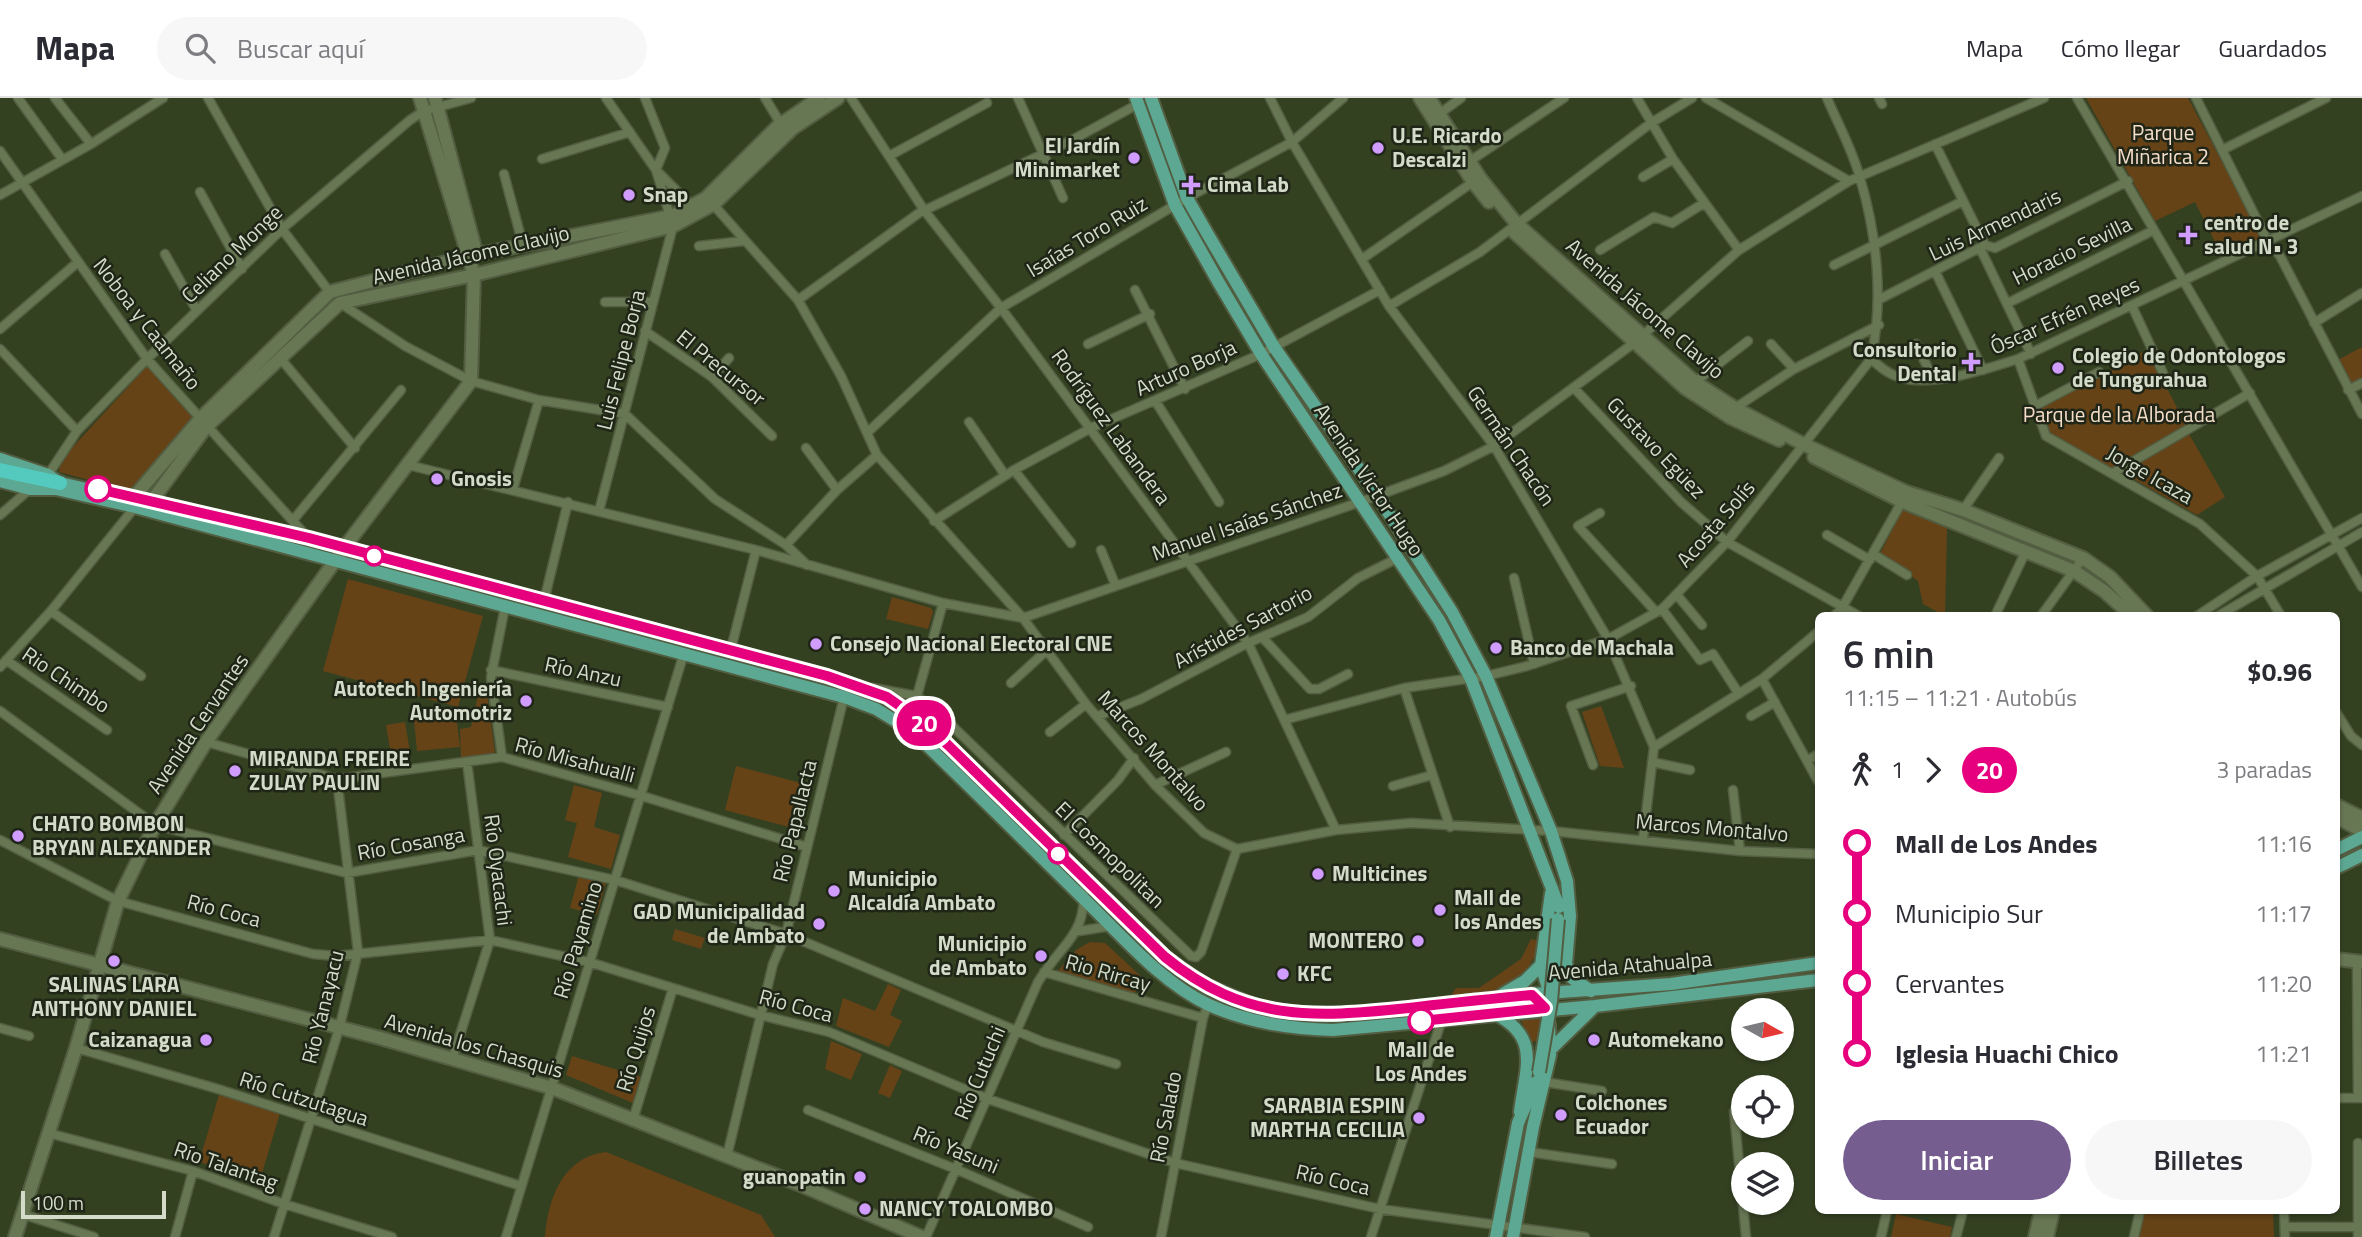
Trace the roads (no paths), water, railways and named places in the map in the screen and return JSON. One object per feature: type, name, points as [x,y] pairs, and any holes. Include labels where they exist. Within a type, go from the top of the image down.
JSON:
[{"type":"highway","points":[[0,470],[55,482]]},
{"type":"highway","points":[[0,478],[55,482]]},
{"type":"main road","name":"Avenida Victor Hugo","points":[[1144,99],[1187,198],[1274,347],[1377,495],[1452,612],[1486,677],[1551,831],[1569,894],[1566,964]]},
{"type":"main road","name":"Avenida Victor Hugo","points":[[1144,99],[1175,205],[1261,354],[1439,621],[1471,678],[1546,869],[1559,913]]},
{"type":"main road","name":"Avenida Atahualpa","points":[[0,459],[55,482],[135,502],[505,607],[844,697],[876,709],[912,731],[1111,926],[1175,984],[1208,1005],[1247,1019],[1298,1029],[1333,1030],[1545,1008],[1595,1006],[1815,980]]},
{"type":"main road","name":"Avenida Atahualpa","points":[[0,478],[30,489],[55,482]]},
{"type":"main road","name":"Avenida Atahualpa","points":[[135,502],[150,502],[309,538],[731,649],[887,697],[923,722],[1084,880],[1190,977],[1261,1008],[1293,1014],[1336,1016],[1548,993],[1671,984],[1815,963]]},
{"type":"main road","points":[[2340,848],[2362,837]]},
{"type":"main road","points":[[2340,866],[2362,855]]},
{"type":"main road","name":"Avenida Victor Hugo","points":[[1514,1233],[1542,1077],[1559,913],[1559,862]]},
{"type":"main road","name":"Avenida Victor Hugo","points":[[1548,993],[1541,961],[1551,892]]},
{"type":"main road","points":[[1494,999],[1525,981],[1541,961],[1551,967],[1566,964],[1572,978],[1591,991]]},
{"type":"main road","points":[[1548,993],[1559,1007]]},
{"type":"main road","points":[[1532,995],[1545,1008]]},
{"type":"main road","points":[[1526,1058],[1535,1051],[1550,1052],[1595,1006]]},
{"type":"main road","name":"Avenida Victor Hugo","points":[[1497,1231],[1519,1121],[1542,1077],[1550,1052],[1545,1008]]},
{"type":"main road","points":[[1497,1015],[1513,1023],[1524,1036],[1526,1058],[1519,1121]]},
{"type":"main road","name":"Avenida Victor Hugo","points":[[1533,1094],[1533,1128]]},
{"type":"street","points":[[18,98],[62,159]]},
{"type":"street","points":[[55,98],[91,144]]},
{"type":"street","points":[[0,195],[91,144],[163,98]]},
{"type":"street","points":[[208,98],[282,229],[340,303],[405,346],[471,381],[539,400],[625,414],[715,499],[786,545],[809,567]]},
{"type":"street","name":"Celiano Monge","points":[[55,482],[77,431],[147,359],[282,229],[422,104],[471,98]]},
{"type":"street","points":[[606,98],[656,170],[695,211]]},
{"type":"street","points":[[645,98],[665,148],[656,170],[672,221]]},
{"type":"street","points":[[765,98],[781,124]]},
{"type":"street","name":"Avenida Jácome Clavijo","points":[[710,201],[781,124],[819,98]]},
{"type":"street","name":"Avenida Jácome Clavijo","points":[[340,303],[474,275],[672,221],[710,201],[793,128],[838,98]]},
{"type":"street","name":"Rodríguez Labandera","points":[[851,98],[924,210],[1002,308],[1248,642],[1336,830]]},
{"type":"street","points":[[1018,98],[1063,198]]},
{"type":"street","name":"Germán Chacón","points":[[1270,98],[1292,142],[1389,306],[1494,446],[1541,520],[1608,639],[1631,687],[1654,747],[1643,839]]},
{"type":"street","name":"Isaías Toro Ruiz","points":[[868,432],[1002,308],[1187,198],[1292,142],[1343,98]]},
{"type":"street","name":"Avenida Jácome Clavijo","points":[[1420,98],[1470,161],[1513,225]]},
{"type":"street","name":"Avenida Jácome Clavijo","points":[[1429,98],[1436,116],[1473,182],[1513,225],[1707,403],[1905,497],[2074,570],[2128,612]]},
{"type":"street","points":[[1436,116],[1461,98]]},
{"type":"street","points":[[1470,161],[1564,98]]},
{"type":"street","points":[[1637,98],[1674,159],[1739,250]]},
{"type":"street","points":[[1389,306],[1480,252],[1651,124],[1692,98]]},
{"type":"street","points":[[1706,98],[1849,181]]},
{"type":"street","name":"Acosta Solís","points":[[1284,720],[1404,688],[1486,677],[1608,639],[1659,610],[1677,595],[1727,542],[1871,359],[1879,325],[1874,243],[1860,176],[1827,98]]},
{"type":"street","name":"Manuel Isaías Sánchez","points":[[1023,618],[1115,584],[1360,502],[1444,471],[1494,446],[1638,338],[1739,250],[1849,181],[2044,98]]},
{"type":"street","points":[[2077,98],[2128,181],[2152,231],[2250,393],[2362,587]]},
{"type":"street","points":[[2196,98],[2268,242],[2280,256],[2362,414]]},
{"type":"street","points":[[2221,150],[2326,98]]},
{"type":"street","points":[[798,300],[924,210],[1144,99]]},
{"type":"street","points":[[436,102],[473,255]]},
{"type":"street","points":[[889,156],[987,103]]},
{"type":"street","points":[[422,104],[473,255],[479,264],[474,275],[471,381]]},
{"type":"street","points":[[542,159],[631,132]]},
{"type":"street","points":[[1935,144],[2031,354]]},
{"type":"street","name":"Noboa y Caamaño","points":[[0,150],[147,359],[309,538]]},
{"type":"street","points":[[1643,177],[1674,159]]},
{"type":"street","points":[[504,174],[523,245]]},
{"type":"street","name":"Luis Armendaris","points":[[1878,300],[1982,246],[1995,248],[2128,181]]},
{"type":"street","points":[[1362,258],[1473,182]]},
{"type":"street","points":[[200,192],[242,269]]},
{"type":"street","name":"Óscar Efrén Reyes","points":[[1871,359],[1898,377],[1933,378],[1983,370],[2018,359],[2362,196]]},
{"type":"street","name":"Marcos Montalvo","points":[[710,201],[798,300],[841,376],[877,455],[1023,618],[1086,704],[1155,785],[1204,833],[1237,849],[1336,830],[1411,823],[1551,831],[1740,851],[1815,855]]},
{"type":"street","points":[[1834,265],[1963,201]]},
{"type":"street","points":[[1601,250],[1654,216],[1672,223],[1704,203]]},
{"type":"street","name":"Avenida Jácome Clavijo","points":[[330,292],[473,255],[672,221]]},
{"type":"street","name":"Luis Felipe Borja","points":[[599,511],[672,221]]},
{"type":"street","name":"Horacio Sevilla","points":[[2008,303],[2152,231]]},
{"type":"street","points":[[699,246],[744,241]]},
{"type":"street","points":[[165,254],[197,312]]},
{"type":"street","points":[[0,328],[78,262]]},
{"type":"street","points":[[1935,271],[1983,370]]},
{"type":"street","points":[[1135,290],[1150,314],[1185,389]]},
{"type":"street","name":"Arturo Borja","points":[[934,521],[1005,475],[1091,428],[1156,402],[1261,354],[1380,290]]},
{"type":"street","points":[[3,663],[51,611],[135,502],[203,423],[330,292]]},
{"type":"street","points":[[2314,323],[2362,293]]},
{"type":"street","points":[[605,302],[653,302]]},
{"type":"street","points":[[150,502],[203,423],[281,359],[340,303]]},
{"type":"street","points":[[2132,306],[2163,373]]},
{"type":"street","points":[[1088,344],[1150,314]]},
{"type":"street","points":[[1735,408],[1794,369],[1879,325]]},
{"type":"street","name":"El Precursor","points":[[645,331],[712,377],[772,436]]},
{"type":"street","name":"Avenida Jácome Clavijo","points":[[1638,338],[1695,382],[1801,447]]},
{"type":"street","points":[[1695,382],[1748,341]]},
{"type":"street","points":[[1771,344],[1794,369]]},
{"type":"street","points":[[1916,344],[1933,378]]},
{"type":"street","points":[[0,349],[77,431]]},
{"type":"street","points":[[712,377],[729,358]]},
{"type":"street","points":[[281,359],[355,448]]},
{"type":"street","name":"Jorge Icaza","points":[[2018,359],[2046,436],[2200,524],[2257,576],[2279,612]]},
{"type":"street","points":[[2035,406],[2099,372]]},
{"type":"street","name":"Avenida Cervantes","points":[[15,1237],[76,1048],[117,901],[155,825],[206,742],[344,549],[471,381]]},
{"type":"street","points":[[2348,390],[2362,383]]},
{"type":"street","name":"Gustavo Egüez","points":[[1574,388],[1681,502],[1727,542],[1850,612]]},
{"type":"street","points":[[294,519],[401,390]]},
{"type":"street","points":[[2113,473],[2250,393]]},
{"type":"street","points":[[513,489],[539,400]]},
{"type":"street","points":[[1156,402],[1219,502]]},
{"type":"street","points":[[969,422],[1005,475]]},
{"type":"street","points":[[806,448],[836,490]]},
{"type":"street","points":[[786,545],[836,490],[877,455]]},
{"type":"street","points":[[1963,510],[1999,458]]},
{"type":"street","points":[[408,466],[568,502],[943,603],[1023,618]]},
{"type":"street","points":[[1014,470],[1071,543]]},
{"type":"street","points":[[0,515],[30,489]]},
{"type":"street","points":[[1838,612],[1905,497]]},
{"type":"street","name":"Avenida Jácome Clavijo","points":[[1905,497],[1963,510],[2083,558],[2110,577],[2143,612]]},
{"type":"street","points":[[544,601],[568,502]]},
{"type":"street","points":[[1600,513],[1578,526],[1659,610],[1700,660],[1713,654],[1738,694]]},
{"type":"street","points":[[2203,612],[2257,576],[2362,518]]},
{"type":"street","points":[[2224,612],[2362,532]]},
{"type":"street","points":[[1827,535],[1908,575]]},
{"type":"street","points":[[1101,550],[1115,584]]},
{"type":"street","points":[[731,649],[756,551]]},
{"type":"street","points":[[1997,612],[2026,551]]},
{"type":"street","name":"Arístides Sartorio","points":[[1098,716],[1141,699],[1248,642],[1308,617],[1351,582],[1398,558]]},
{"type":"street","points":[[2044,612],[2083,558]]},
{"type":"street","points":[[1514,578],[1534,664]]},
{"type":"street","points":[[1677,595],[1702,625]]},
{"type":"street","points":[[863,688],[917,696],[943,603]]},
{"type":"street","points":[[502,758],[491,670],[505,607]]},
{"type":"street","points":[[51,611],[141,676]]},
{"type":"street","points":[[1654,747],[1762,680],[1815,635]]},
{"type":"street","points":[[1262,637],[1310,689],[1319,689],[1348,674]]},
{"type":"street","points":[[1011,683],[1046,651]]},
{"type":"street","name":"Río Payamino","points":[[506,1237],[684,653]]},
{"type":"street","name":"Rio Chimbo","points":[[3,663],[107,730]]},
{"type":"street","name":"Río Anzu","points":[[491,670],[668,708]]},
{"type":"street","points":[[1762,680],[1815,776]]},
{"type":"street","points":[[1593,765],[1571,706],[1631,687]]},
{"type":"street","points":[[1404,688],[1450,827]]},
{"type":"street","name":"El Cosmopolitan","points":[[917,696],[971,744],[1191,956],[1196,957],[1237,849]]},
{"type":"street","name":"Río Papallacta","points":[[727,1156],[772,964],[786,934],[844,697]]},
{"type":"street","points":[[1751,716],[1775,702]]},
{"type":"street","points":[[1050,732],[1086,704]]},
{"type":"street","name":"Río Cosanga","points":[[0,710],[155,825],[347,873],[478,850],[615,880],[786,934],[1043,1042],[1116,1064]]},
{"type":"street","points":[[2340,718],[2351,736],[2362,745]]},
{"type":"street","name":"Río Misahualli","points":[[206,742],[337,779],[502,758],[642,796],[807,847]]},
{"type":"street","points":[[1155,785],[1226,752]]},
{"type":"street","points":[[1807,761],[1815,756]]},
{"type":"street","points":[[1063,835],[1118,780],[1133,758]]},
{"type":"street","name":"Río Oyacachi","points":[[453,1060],[490,940],[467,762]]},
{"type":"street","points":[[1652,762],[1690,770]]},
{"type":"street","points":[[1393,786],[1432,775]]},
{"type":"street","name":"Río Yanayacu","points":[[274,1237],[308,1120],[339,1028],[358,952],[337,779]]},
{"type":"street","points":[[1733,790],[1740,851]]},
{"type":"street","points":[[2340,807],[2362,818]]},
{"type":"street","points":[[2340,819],[2362,831]]},
{"type":"street","name":"Río Coca","points":[[0,840],[117,901],[313,954],[337,956],[490,940],[589,962],[760,1015],[829,1032],[988,1099],[1175,1163],[1380,1209],[1497,1231],[1585,1237]]},
{"type":"street","name":"Río Cutuchi","points":[[924,1237],[958,1170],[1044,972],[1079,931],[1085,900],[1084,880]]},
{"type":"street","points":[[1079,931],[1111,926]]},
{"type":"street","name":"Avenida los Chasquis","points":[[0,939],[98,967],[339,1028],[552,1088],[924,1237]]},
{"type":"street","points":[[2340,959],[2360,961],[2360,1098],[2340,1098]]},
{"type":"street","name":"Rio Rircay","points":[[1044,972],[1203,1018]]},
{"type":"street","name":"Río Quijos","points":[[633,1120],[673,988]]},
{"type":"street","name":"Río Salado","points":[[1161,1237],[1203,1018],[1208,1005]]},
{"type":"street","points":[[1371,1237],[1442,1019]]},
{"type":"street","points":[[0,1028],[29,1036]]},
{"type":"street","name":"Río Cutzutagua","points":[[76,1048],[218,1089],[308,1120],[522,1186]]},
{"type":"street","points":[[1542,1077],[1602,1091]]},
{"type":"street","name":"Río Yasuni","points":[[808,1110],[958,1170],[1088,1227]]},
{"type":"street","name":"Río Talantag","points":[[48,1133],[194,1171],[364,1233],[392,1237]]},
{"type":"street","points":[[1737,1138],[1746,1237]]},
{"type":"street","points":[[2358,1143],[2358,1237]]},
{"type":"street","points":[[1529,1152],[1612,1164]]},
{"type":"street","points":[[175,1237],[194,1171]]},
{"type":"street","points":[[22,1214],[94,1237]]},
{"type":"street","points":[[1881,1237],[1886,1214]]},
{"type":"street","points":[[1956,1237],[1962,1214]]},
{"type":"street","points":[[2035,1237],[2040,1214]]},
{"type":"street","points":[[2047,1237],[2052,1214]]},
{"type":"street","points":[[2134,1237],[2139,1214]]},
{"type":"street","points":[[2284,1214],[2285,1237]]},
{"type":"street","points":[[2285,1227],[2360,1227]]},
{"type":"place","name":"U.E. Ricardo Descalzi","points":[[1378,148]]},
{"type":"place","name":"El Jardín Minimarket","points":[[1134,158]]},
{"type":"place","name":"Cima Lab","points":[[1191,185]]},
{"type":"place","name":"Snap","points":[[629,195]]},
{"type":"place","name":"centro de salud N• 3","points":[[2188,235]]},
{"type":"place","name":"Consultorio Dental","points":[[1971,362]]},
{"type":"place","name":"Colegio de Odontologos de Tungurahua","points":[[2058,368]]},
{"type":"place","name":"Gnosis","points":[[437,479]]},
{"type":"place","name":"Consejo Nacional Electoral CNE","points":[[816,644]]},
{"type":"place","name":"Banco de Machala","points":[[1496,648]]},
{"type":"place","name":"Autotech Ingeniería Automotriz","points":[[526,701]]},
{"type":"place","name":"MIRANDA FREIRE ZULAY PAULIN","points":[[235,771]]},
{"type":"place","name":"CHATO BOMBON BRYAN ALEXANDER","points":[[18,836]]},
{"type":"place","name":"Multicines","points":[[1318,874]]},
{"type":"place","name":"Municipio Alcaldía Ambato","points":[[834,891]]},
{"type":"place","name":"Mall de los Andes","points":[[1440,910]]},
{"type":"place","name":"GAD Municipalidad de Ambato","points":[[819,924]]},
{"type":"place","name":"MONTERO","points":[[1418,941]]},
{"type":"place","name":"Municipio de Ambato","points":[[1041,956]]},
{"type":"place","name":"SALINAS LARA ANTHONY DANIEL","points":[[114,961]]},
{"type":"place","name":"KFC","points":[[1283,974]]},
{"type":"place","name":"Mall de Los Andes","points":[[1421,1021]]},
{"type":"place","name":"Caizanagua","points":[[206,1040]]},
{"type":"place","name":"Automekano","points":[[1594,1040]]},
{"type":"place","name":"Colchones Ecuador","points":[[1561,1115]]},
{"type":"place","name":"SARABIA ESPIN MARTHA CECILIA","points":[[1419,1118]]},
{"type":"place","name":"guanopatin","points":[[860,1177]]},
{"type":"place","name":"NANCY TOALOMBO","points":[[865,1209]]},
{"type":"park label","name":"Parque Miñarica 2","points":[[2163,145]]},
{"type":"park label","name":"Parque de la Alborada","points":[[2119,415]]}]
